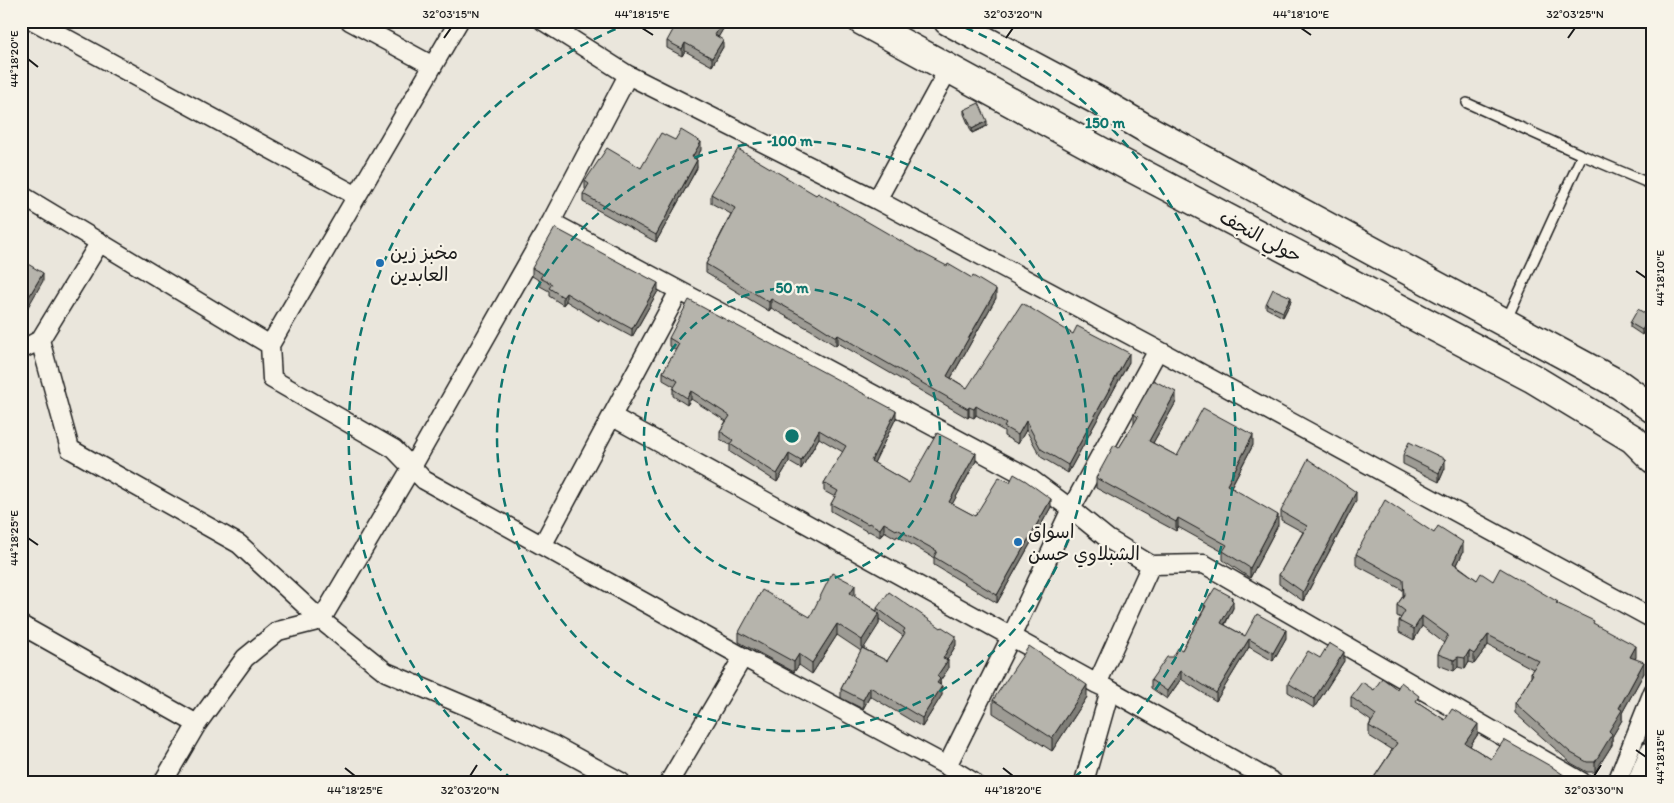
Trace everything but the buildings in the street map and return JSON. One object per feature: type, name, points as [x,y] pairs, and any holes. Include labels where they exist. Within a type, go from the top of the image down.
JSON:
[{"type":"main road","name":"حولي النجف","points":[[862,21],[1126,165],[1532,378],[1633,439],[1653,459]]},
{"type":"main road","name":"حولي النجف","points":[[948,21],[1620,385],[1653,409]]},
{"type":"main road","points":[[1074,136],[1083,134],[1095,124],[1098,116],[1098,107],[1095,99]]},
{"type":"main road","points":[[1126,165],[1122,152],[1123,144],[1131,133],[1145,128]]},
{"type":"main road","points":[[1642,782],[1653,755]]},
{"type":"street","points":[[34,21],[357,196]]},
{"type":"street","points":[[350,21],[433,66]]},
{"type":"street","points":[[458,21],[270,345],[272,379],[394,449],[424,480],[973,782]]},
{"type":"street","points":[[543,21],[628,75],[877,200],[1158,350],[1653,619]]},
{"type":"street","points":[[877,200],[949,68]]},
{"type":"street","points":[[163,782],[198,724],[246,658],[278,632],[321,620],[412,468],[551,222],[628,75]]},
{"type":"street","points":[[21,195],[270,345]]},
{"type":"street","points":[[551,222],[1028,477],[1108,540],[1150,565],[1204,564],[1582,782]]},
{"type":"street","points":[[21,350],[40,340],[100,242]]},
{"type":"street","points":[[543,544],[679,291]]},
{"type":"street","points":[[40,340],[70,448],[239,544],[321,620],[386,672],[553,745],[621,782]]},
{"type":"street","points":[[947,766],[1011,637],[1071,509],[1158,350]]},
{"type":"street","points":[[612,417],[1103,687],[1265,780]]},
{"type":"street","points":[[1084,782],[1103,687],[1150,565]]},
{"type":"street","points":[[21,625],[198,724]]},
{"type":"street","points":[[669,782],[743,657]]},
{"type":"street","points":[[1617,782],[1653,692]]},
{"type":"lane","points":[[1467,103],[1653,185]]},
{"type":"lane","points":[[1505,323],[1582,155]]},
{"type":"place","name":"مخبز زين العابدين","points":[[380,263]]},
{"type":"place","name":"اسواق الشبلاوي حسن","points":[[1018,542]]}]
